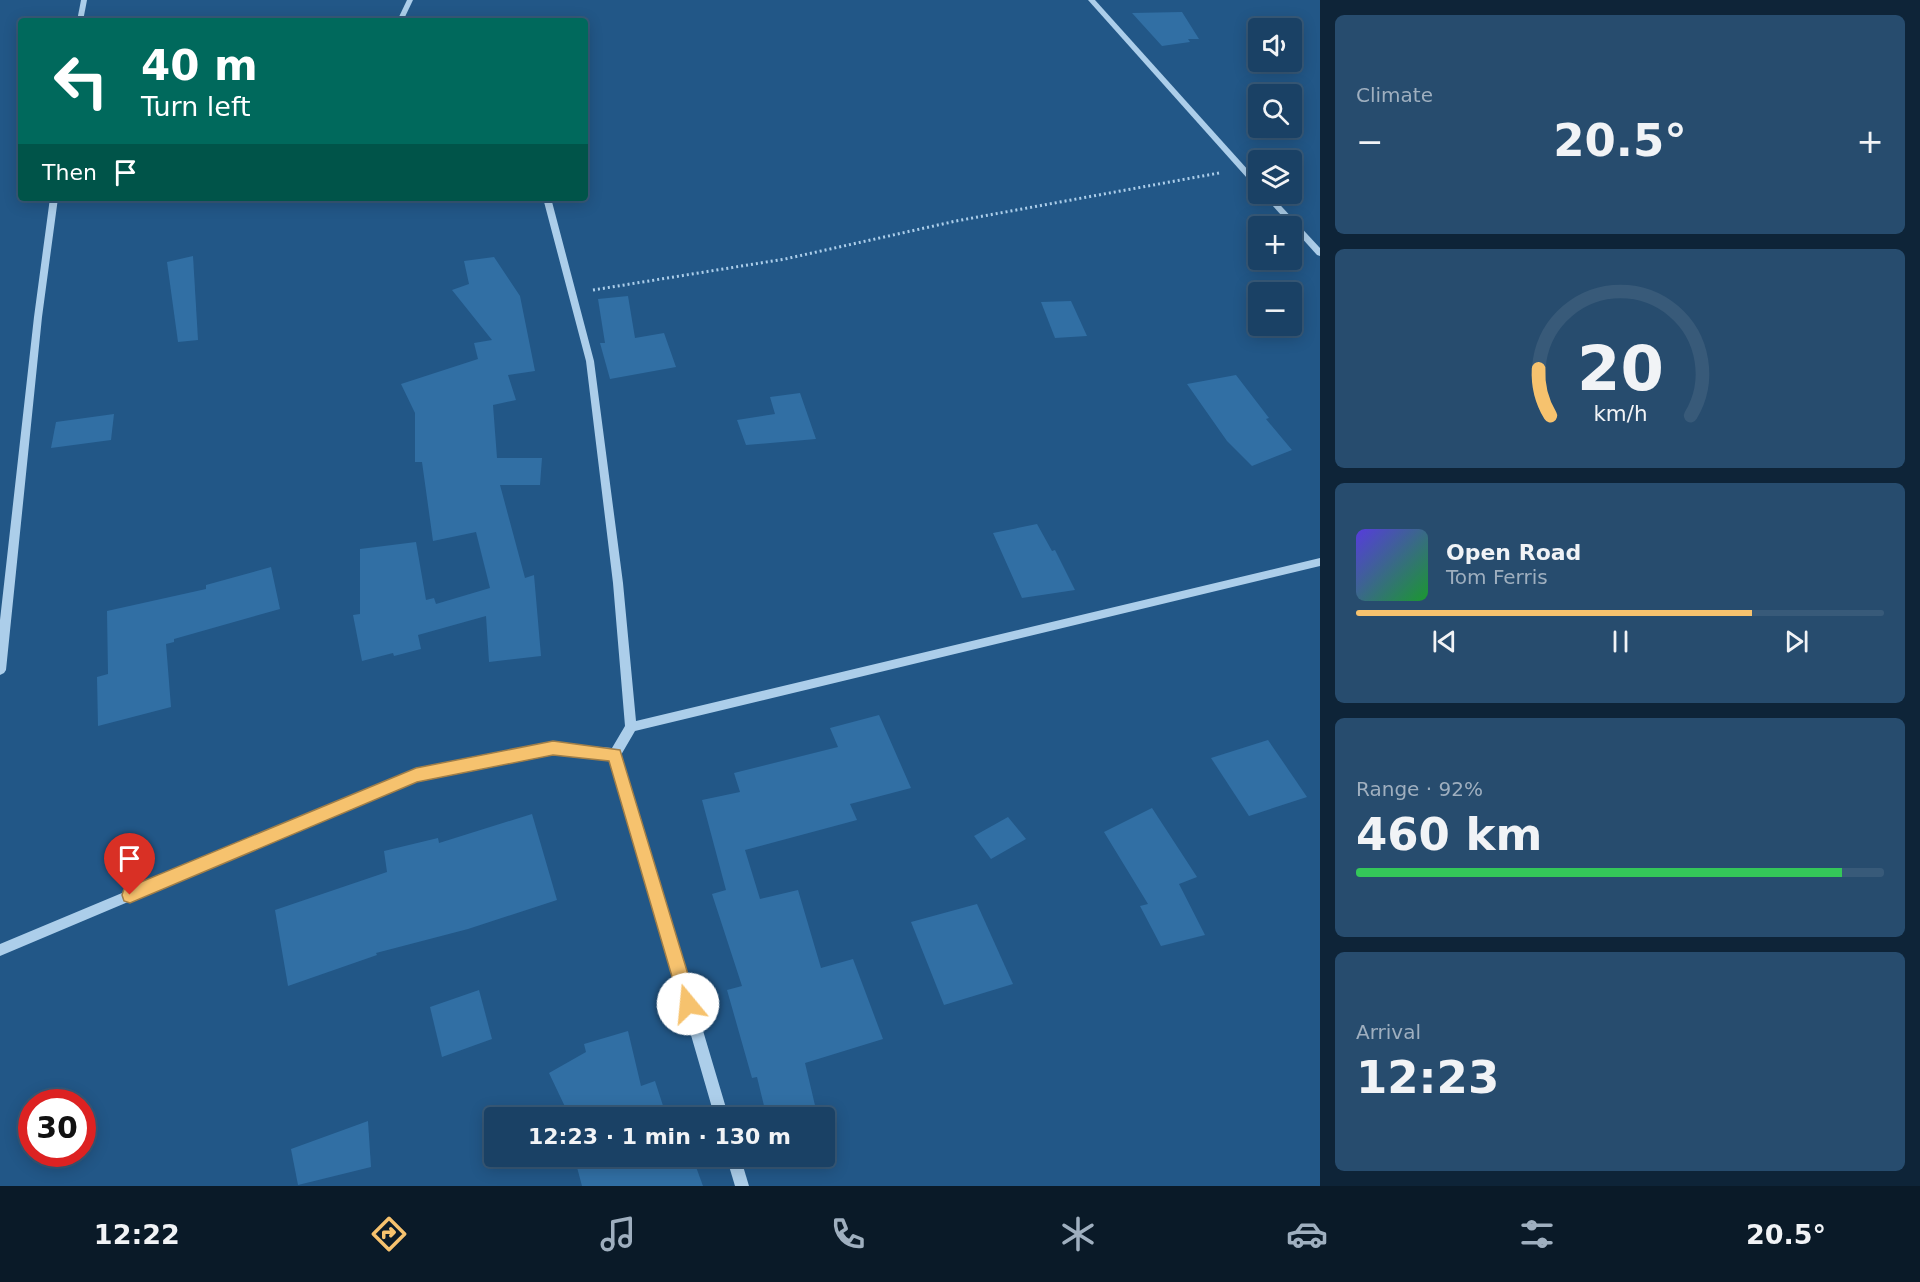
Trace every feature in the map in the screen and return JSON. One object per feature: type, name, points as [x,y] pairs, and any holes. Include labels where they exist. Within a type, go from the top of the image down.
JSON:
[{"type":"street","points":[[81,18],[84,0]]},
{"type":"street","points":[[401,18],[410,0]]},
{"type":"street","points":[[1091,0],[1248,174]]},
{"type":"street","points":[[0,670],[38,317],[54,201]]},
{"type":"street","points":[[548,201],[590,361],[618,583],[631,727],[615,754],[719,1107]]},
{"type":"street","points":[[1275,204],[1320,253]]},
{"type":"street","points":[[631,727],[1320,562]]},
{"type":"street","points":[[0,950],[416,775],[553,748],[615,754]]},
{"type":"street","points":[[737,1167],[742,1186]]},
{"type":"path","points":[[572,293],[785,259],[956,221],[1244,169]]},
{"type":"building","points":[[1182,12],[1199,39],[1188,39],[1190,42],[1162,46],[1132,13]]},
{"type":"building","points":[[193,256],[198,340],[178,342],[167,262]]},
{"type":"building","points":[[494,257],[520,296],[535,371],[508,375],[516,400],[493,405],[497,458],[542,458],[540,485],[500,485],[525,578],[534,575],[541,656],[489,662],[486,616],[418,635],[421,649],[362,661],[353,615],[360,614],[360,549],[416,542],[426,600],[434,598],[436,604],[490,588],[476,532],[433,541],[422,462],[415,462],[415,413],[401,384],[478,359],[474,343],[492,340],[452,290],[469,284],[464,261]]},
{"type":"building","points":[[628,296],[635,338],[664,333],[676,367],[610,379],[600,343],[605,343],[598,299]]},
{"type":"building","points":[[1071,301],[1087,336],[1055,338],[1041,302]]},
{"type":"building","points":[[1236,375],[1269,418],[1266,419],[1292,450],[1252,466],[1227,441],[1187,384]]},
{"type":"building","points":[[800,393],[816,439],[746,445],[737,420],[775,414],[770,397]]},
{"type":"building","points":[[114,414],[111,440],[51,448],[56,422]]},
{"type":"building","points":[[1037,524],[1052,551],[1055,550],[1075,590],[1022,598],[993,533]]},
{"type":"building","points":[[271,567],[280,609],[174,639],[174,642],[166,644],[171,707],[98,726],[97,677],[108,674],[107,611],[206,589],[206,585]]},
{"type":"building","points":[[879,715],[911,788],[850,804],[857,820],[745,850],[760,899],[798,890],[821,968],[853,959],[883,1039],[805,1063],[815,1107],[764,1107],[757,1077],[752,1078],[727,990],[742,986],[712,894],[726,890],[702,800],[740,792],[734,773],[838,747],[830,728]]},
{"type":"building","points":[[1268,740],[1307,797],[1249,816],[1211,758]]},
{"type":"building","points":[[1152,808],[1197,877],[1179,884],[1205,935],[1161,946],[1140,906],[1148,904],[1104,832]]},
{"type":"building","points":[[532,814],[557,900],[468,929],[376,953],[377,955],[288,986],[275,910],[387,872],[384,851],[438,838],[439,843]]},
{"type":"building","points":[[1008,817],[1026,839],[991,859],[974,836]]},
{"type":"building","points":[[977,904],[1013,984],[944,1005],[911,922]]},
{"type":"building","points":[[479,990],[492,1039],[442,1057],[430,1007]]},
{"type":"building","points":[[628,1031],[641,1086],[655,1081],[663,1107],[565,1107],[549,1073],[586,1052],[584,1044]]},
{"type":"building","points":[[368,1121],[371,1167],[298,1185],[291,1149]]},
{"type":"building","points":[[577,1167],[696,1167],[703,1186],[582,1186]]},
{"type":"route","points":[[130,895],[416,775],[553,748],[615,754],[688,1004]]}]
